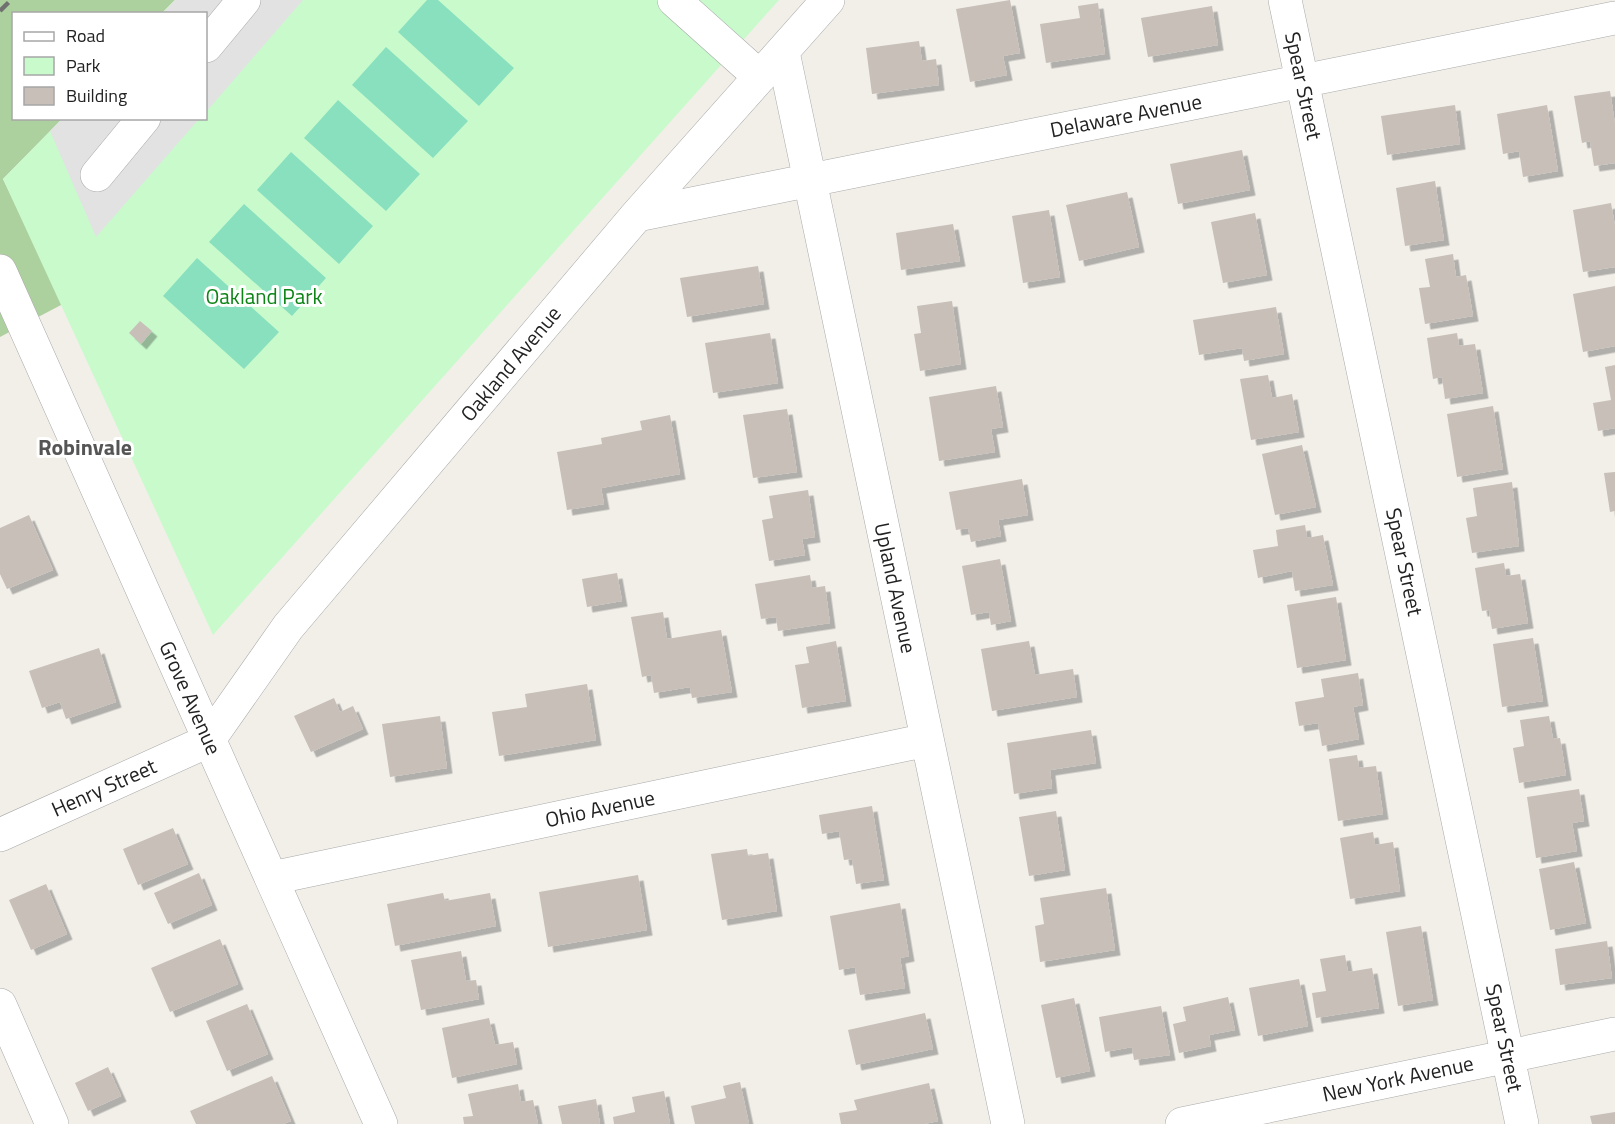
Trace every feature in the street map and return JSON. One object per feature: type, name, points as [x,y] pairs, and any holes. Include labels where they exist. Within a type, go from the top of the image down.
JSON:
[{"type":"street","points":[[207,45],[244,0]]},
{"type":"street","points":[[674,0],[760,78]]},
{"type":"street","name":"Oakland Avenue","points":[[208,741],[288,627],[638,215],[828,0]]},
{"type":"street","name":"Spear Street","points":[[1285,0],[1522,1124]]},
{"type":"street","name":"Delaware Avenue","points":[[638,215],[1615,18]]},
{"type":"street","name":"Upland Avenue","points":[[783,52],[1008,1124]]},
{"type":"street","points":[[97,175],[142,120]]},
{"type":"street","name":"Grove Avenue","points":[[0,271],[381,1124]]},
{"type":"street","name":"Ohio Avenue","points":[[272,878],[927,740]]},
{"type":"street","name":"Henry Street","points":[[0,835],[208,741]]},
{"type":"street","points":[[0,1005],[52,1124]]},
{"type":"street","name":"New York Avenue","points":[[1182,1124],[1615,1034]]},
{"type":"green space","points":[[0,0],[175,0],[163,12],[12,12],[12,120],[61,120],[3,179],[63,304],[0,337]]},
{"type":"green space","name":"Oakland Park","points":[[175,0],[779,0],[213,635],[3,179],[61,120],[207,120],[207,12],[163,12]]},
{"type":"green space","points":[[427,0],[438,0],[514,68],[479,106],[398,32]]},
{"type":"green space","points":[[386,47],[468,121],[433,158],[352,85]]},
{"type":"green space","points":[[338,100],[420,174],[386,211],[304,138]]},
{"type":"green space","points":[[291,152],[373,226],[339,264],[257,190]]},
{"type":"green space","points":[[244,204],[326,278],[292,316],[209,242]]},
{"type":"green space","points":[[197,258],[279,332],[244,369],[163,296]]},
{"type":"shaded area","points":[[175,0],[303,0],[207,111],[207,12],[164,12]]},
{"type":"shaded area","points":[[61,120],[198,120],[96,237],[50,131]]},
{"type":"building","points":[[1010,0],[1020,53],[1003,56],[1007,75],[970,82],[956,9]]},
{"type":"building","points":[[1098,3],[1105,54],[1046,63],[1040,24],[1080,18],[1078,6]]},
{"type":"building","points":[[1212,6],[1218,45],[1148,57],[1141,18]]},
{"type":"building","points":[[919,41],[922,61],[936,59],[939,85],[872,94],[866,48]]},
{"type":"building","points":[[1610,91],[1615,124],[1615,163],[1594,166],[1590,141],[1582,143],[1574,96]]},
{"type":"building","points":[[1455,105],[1460,144],[1387,155],[1381,116]]},
{"type":"building","points":[[1547,105],[1558,171],[1523,177],[1519,151],[1503,154],[1497,114]]},
{"type":"building","points":[[1242,150],[1250,190],[1178,204],[1170,164]]},
{"type":"building","points":[[1435,181],[1444,240],[1405,246],[1396,188]]},
{"type":"building","points":[[1127,192],[1139,247],[1079,261],[1066,205]]},
{"type":"building","points":[[1611,203],[1615,226],[1615,267],[1583,272],[1573,210]]},
{"type":"building","points":[[1049,210],[1060,277],[1023,283],[1012,216]]},
{"type":"building","points":[[1255,213],[1267,275],[1223,283],[1211,222]]},
{"type":"building","points":[[953,224],[960,261],[901,270],[896,233]]},
{"type":"building","points":[[1453,254],[1456,277],[1466,275],[1473,316],[1425,324],[1419,288],[1430,287],[1425,259]]},
{"type":"building","points":[[758,266],[764,304],[687,317],[680,278]]},
{"type":"building","points":[[1615,286],[1615,346],[1583,352],[1573,294]]},
{"type":"building","points":[[952,301],[961,364],[920,371],[914,334],[921,333],[917,306]]},
{"type":"building","points":[[1276,307],[1284,354],[1244,361],[1242,348],[1199,355],[1193,320]]},
{"type":"building","points":[[140,321],[152,331],[141,344],[129,333]]},
{"type":"building","points":[[770,333],[778,383],[713,393],[705,343]]},
{"type":"building","points":[[1457,333],[1459,346],[1475,344],[1483,393],[1445,399],[1442,377],[1433,379],[1427,338]]},
{"type":"building","points":[[1615,365],[1615,428],[1598,431],[1593,403],[1611,400],[1605,367]]},
{"type":"building","points":[[1268,375],[1272,398],[1292,394],[1299,432],[1251,440],[1240,379]]},
{"type":"building","points":[[996,386],[1003,427],[991,429],[995,452],[939,461],[929,397]]},
{"type":"building","points":[[1493,406],[1503,469],[1457,477],[1447,414]]},
{"type":"building","points":[[787,409],[797,472],[753,478],[743,415]]},
{"type":"building","points":[[670,415],[680,474],[601,488],[604,504],[567,510],[557,452],[602,444],[601,438],[642,430],[640,421]]},
{"type":"building","points":[[1302,445],[1316,507],[1275,515],[1262,454]]},
{"type":"building","points":[[1615,472],[1615,511],[1610,512],[1604,473]]},
{"type":"building","points":[[1022,479],[1028,515],[998,520],[1001,536],[971,542],[968,528],[956,530],[949,492]]},
{"type":"building","points":[[1512,482],[1519,546],[1472,553],[1466,518],[1477,516],[1473,488]]},
{"type":"building","points":[[808,490],[815,537],[802,539],[805,555],[769,561],[762,520],[773,518],[769,496]]},
{"type":"building","points":[[29,515],[53,570],[7,589],[0,574],[0,528]]},
{"type":"building","points":[[1305,525],[1307,538],[1323,535],[1333,585],[1295,591],[1292,571],[1258,578],[1253,550],[1278,546],[1276,530]]},
{"type":"building","points":[[1000,559],[1011,621],[991,625],[989,612],[971,615],[962,566]]},
{"type":"building","points":[[1504,563],[1506,576],[1520,574],[1528,623],[1492,629],[1489,610],[1482,611],[1475,568]]},
{"type":"building","points":[[617,573],[622,601],[587,607],[582,579]]},
{"type":"building","points":[[810,575],[812,588],[825,586],[830,623],[778,631],[776,617],[761,619],[755,584]]},
{"type":"building","points":[[1336,597],[1346,660],[1297,668],[1287,605]]},
{"type":"building","points":[[663,612],[667,639],[721,630],[732,692],[692,698],[690,687],[654,693],[651,675],[642,677],[631,617]]},
{"type":"building","points":[[1533,638],[1543,701],[1502,707],[1493,644]]},
{"type":"building","points":[[836,641],[846,701],[802,708],[795,665],[809,663],[806,647]]},
{"type":"building","points":[[1029,641],[1035,675],[1073,669],[1077,697],[992,711],[981,649]]},
{"type":"building","points":[[99,648],[116,702],[66,719],[60,702],[42,708],[29,671]]},
{"type":"building","points":[[1358,673],[1363,705],[1353,707],[1359,739],[1322,746],[1318,723],[1299,726],[1295,702],[1324,697],[1321,679]]},
{"type":"building","points":[[587,684],[596,740],[499,756],[492,712],[527,707],[525,694]]},
{"type":"building","points":[[334,698],[340,712],[353,706],[363,729],[311,752],[294,716]]},
{"type":"building","points":[[440,716],[447,768],[390,777],[382,724]]},
{"type":"building","points":[[1549,716],[1553,739],[1560,738],[1566,775],[1519,783],[1513,748],[1524,746],[1520,720]]},
{"type":"building","points":[[1091,730],[1096,763],[1050,770],[1052,788],[1014,794],[1007,743]]},
{"type":"building","points":[[1357,755],[1359,768],[1376,766],[1383,814],[1338,821],[1329,759]]},
{"type":"building","points":[[1579,789],[1584,821],[1572,823],[1577,851],[1536,858],[1527,797]]},
{"type":"building","points":[[872,806],[884,880],[856,884],[852,859],[844,860],[839,831],[822,834],[819,815]]},
{"type":"building","points":[[1056,811],[1065,870],[1029,876],[1019,817]]},
{"type":"building","points":[[173,828],[188,864],[138,885],[123,849]]},
{"type":"building","points":[[1373,832],[1375,845],[1393,842],[1400,891],[1350,899],[1340,838]]},
{"type":"building","points":[[747,849],[748,856],[768,853],[777,911],[722,920],[711,854]]},
{"type":"building","points":[[1574,862],[1586,923],[1550,930],[1539,869]]},
{"type":"building","points":[[199,873],[212,905],[168,924],[154,893]]},
{"type":"building","points":[[638,875],[647,930],[548,947],[539,892]]},
{"type":"building","points":[[46,884],[67,934],[31,950],[9,900]]},
{"type":"building","points":[[1106,888],[1115,950],[1040,962],[1035,926],[1044,924],[1040,898]]},
{"type":"building","points":[[443,893],[445,901],[490,893],[496,926],[395,946],[387,904]]},
{"type":"building","points":[[900,903],[909,956],[900,958],[905,988],[860,995],[855,967],[839,970],[830,916]]},
{"type":"building","points":[[1421,926],[1433,1000],[1398,1006],[1386,932]]},
{"type":"building","points":[[220,939],[238,984],[170,1012],[151,968]]},
{"type":"building","points":[[1607,941],[1612,978],[1560,985],[1555,949]]},
{"type":"building","points":[[461,951],[466,981],[476,980],[479,999],[421,1010],[411,960]]},
{"type":"building","points":[[1345,955],[1348,972],[1372,968],[1379,1008],[1316,1018],[1312,993],[1326,991],[1320,959]]},
{"type":"building","points":[[1299,979],[1308,1026],[1258,1036],[1249,988]]},
{"type":"building","points":[[1228,997],[1235,1030],[1209,1035],[1211,1046],[1179,1053],[1173,1024],[1186,1021],[1183,1007]]},
{"type":"building","points":[[1074,998],[1090,1071],[1056,1078],[1041,1005]]},
{"type":"building","points":[[247,1004],[268,1054],[227,1071],[206,1021]]},
{"type":"building","points":[[1161,1006],[1170,1055],[1134,1060],[1132,1047],[1105,1052],[1099,1017]]},
{"type":"building","points":[[925,1013],[933,1049],[856,1065],[848,1030]]},
{"type":"building","points":[[489,1018],[495,1045],[513,1042],[517,1064],[452,1078],[442,1028]]},
{"type":"building","points":[[108,1067],[121,1096],[88,1111],[75,1083]]},
{"type":"building","points":[[272,1076],[291,1121],[283,1124],[196,1124],[190,1111]]},
{"type":"building","points":[[740,1082],[749,1124],[695,1124],[691,1106],[726,1098],[723,1086]]},
{"type":"building","points":[[929,1083],[938,1121],[924,1124],[841,1124],[839,1113],[857,1110],[854,1100]]},
{"type":"building","points":[[518,1084],[521,1102],[533,1100],[538,1124],[464,1124],[463,1117],[473,1116],[468,1094]]},
{"type":"building","points":[[664,1091],[670,1124],[614,1124],[613,1117],[635,1112],[632,1097]]},
{"type":"building","points":[[596,1099],[600,1124],[562,1124],[558,1106]]},
{"type":"building","points":[[1615,1112],[1615,1124],[1592,1124],[1590,1116]]},
{"type":"railway","points":[[0,11],[11,0]]},
{"type":"district","name":"Robinvale","points":[[85,447]]}]
